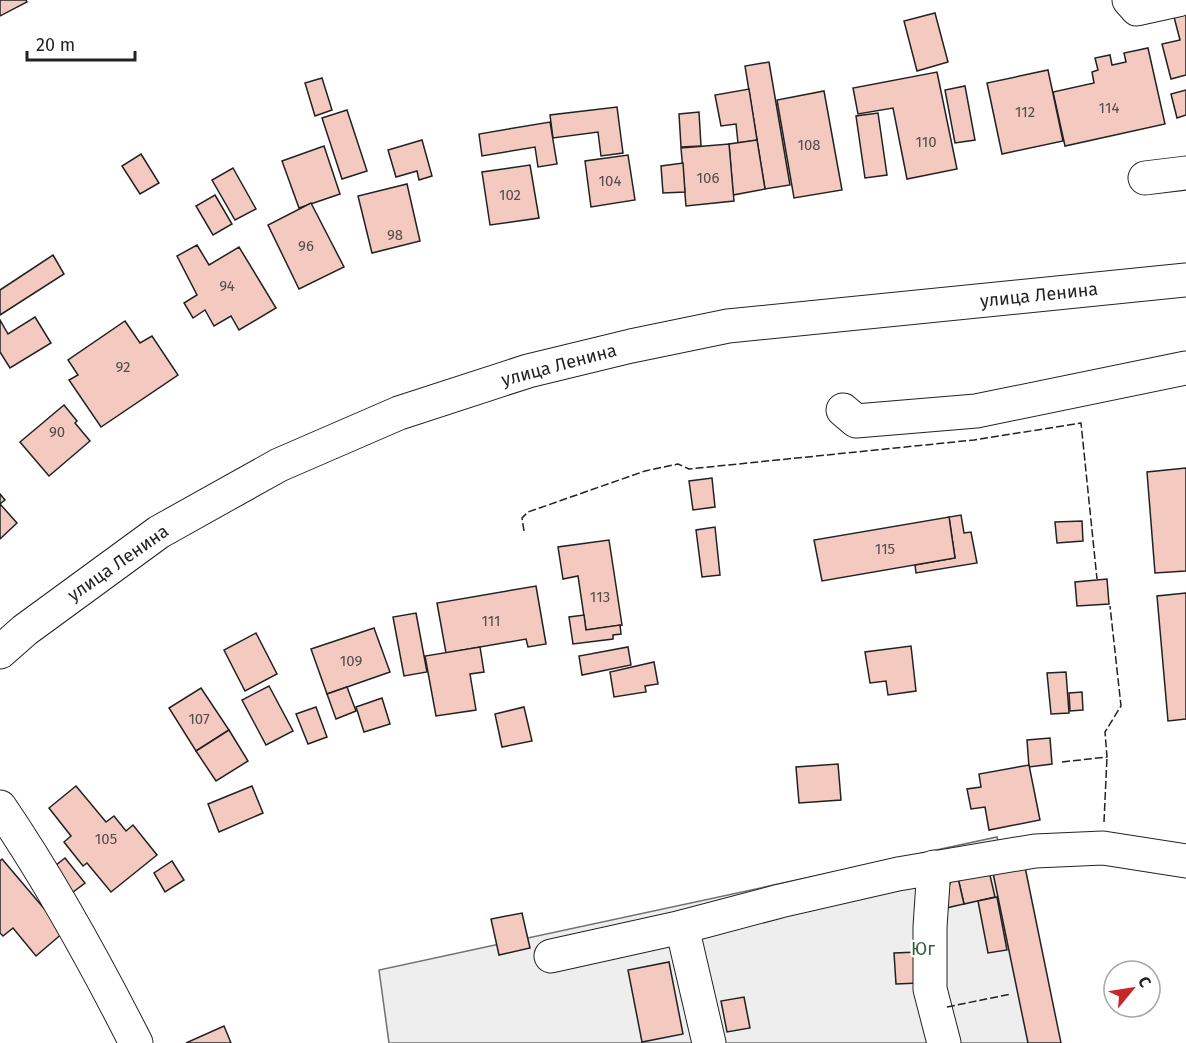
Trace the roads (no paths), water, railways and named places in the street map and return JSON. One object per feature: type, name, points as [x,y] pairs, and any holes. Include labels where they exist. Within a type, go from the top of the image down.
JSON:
[{"type":"main road","points":[[1129,0],[1137,9],[1178,0]]},
{"type":"main road","points":[[1145,178],[1186,172]]},
{"type":"main road","name":"улица Ленина","points":[[0,652],[33,624],[159,532],[279,465],[399,414],[528,371],[728,326],[1186,280]]},
{"type":"main road","points":[[843,410],[856,421],[976,411],[1186,368]]},
{"type":"main road","points":[[0,807],[27,846],[99,970],[136,1043]]},
{"type":"main road","points":[[551,956],[934,867],[1035,850],[1103,848],[1186,861]]},
{"type":"main road","points":[[934,867],[930,927],[930,989],[944,1043]]},
{"type":"main road","points":[[682,927],[709,1043]]},
{"type":"park label","name":"Юг","points":[[923,949]]}]
